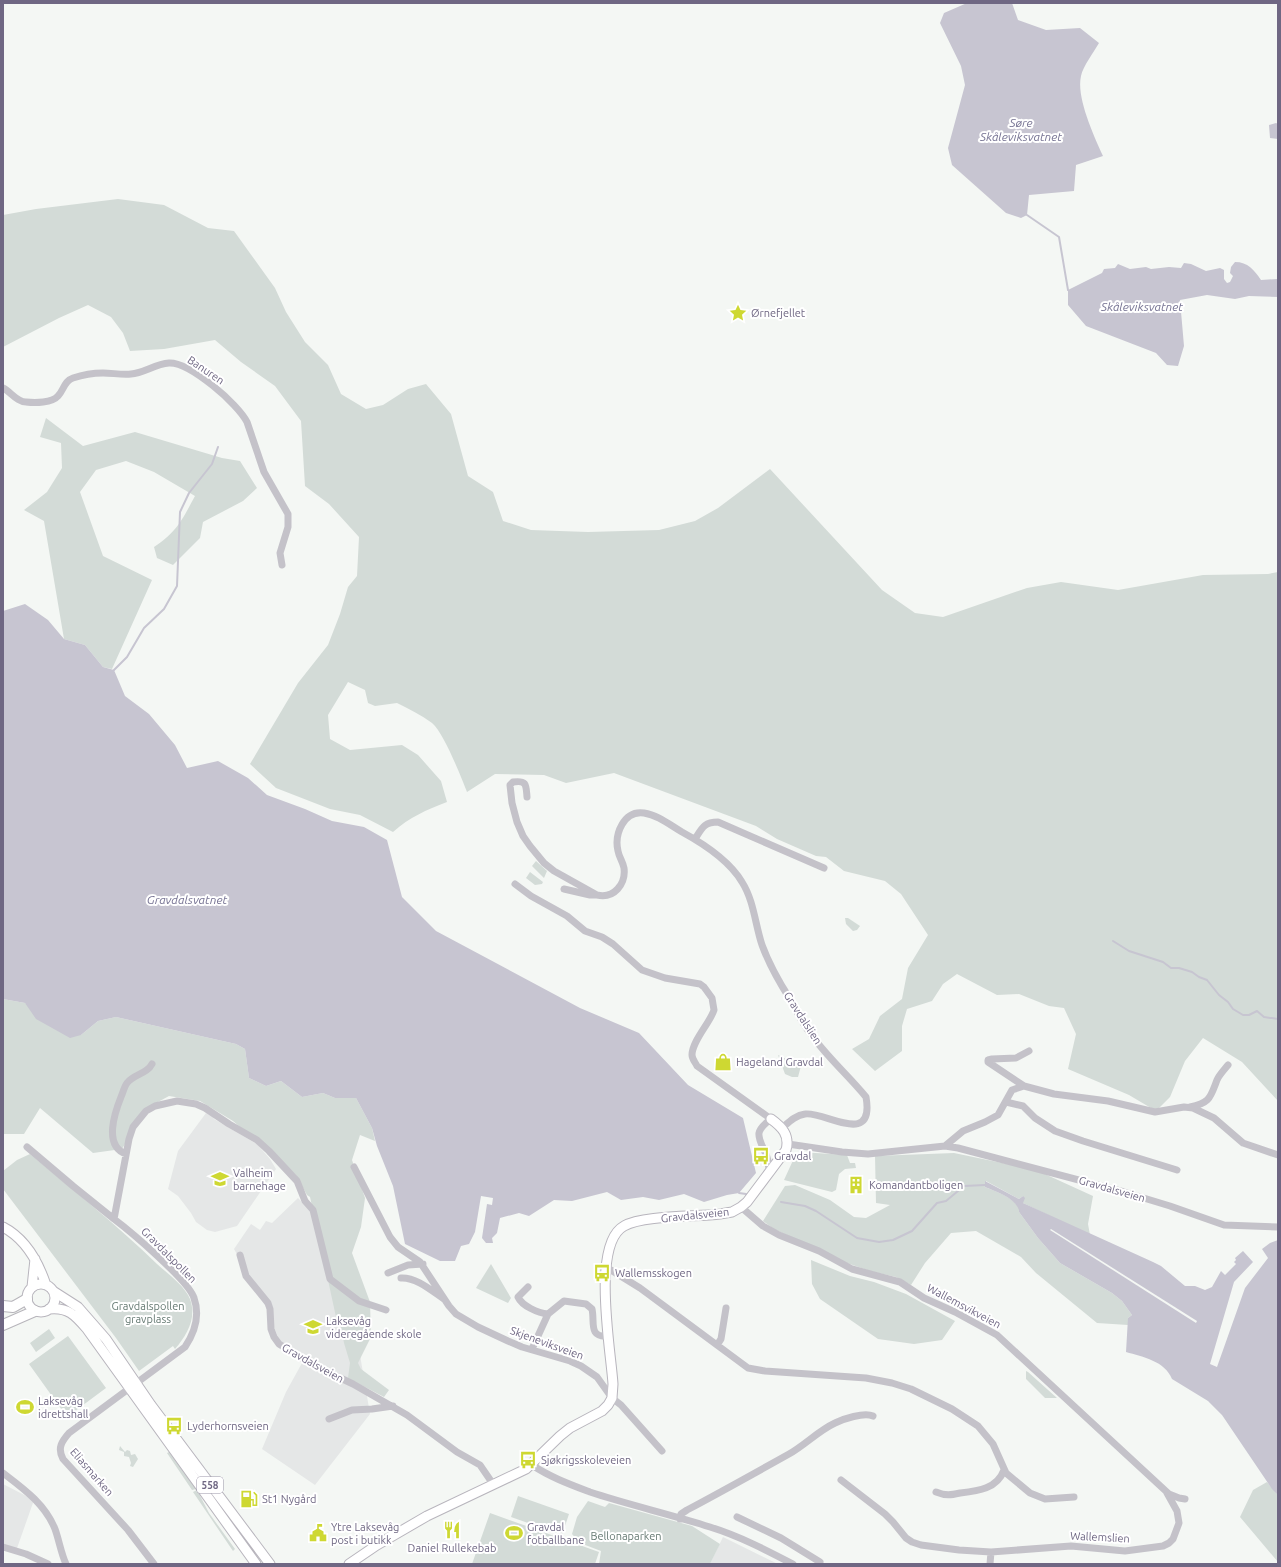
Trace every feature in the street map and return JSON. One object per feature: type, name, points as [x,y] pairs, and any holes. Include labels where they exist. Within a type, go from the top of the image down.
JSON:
[{"type":"highway","points":[[3,1306],[13,1307],[27,1299]]},
{"type":"highway","points":[[3,1325],[36,1311]]},
{"type":"main road","points":[[771,1119],[782,1128],[788,1144]]},
{"type":"main road","name":"Gravdalsveien","points":[[612,1398],[612,1374],[605,1298],[606,1267],[608,1248],[618,1230],[624,1226],[641,1220],[720,1214],[732,1212],[740,1208],[771,1172],[786,1150],[788,1144]]},
{"type":"main road","points":[[3,1227],[20,1238],[35,1258],[54,1301],[49,1309]]},
{"type":"main road","points":[[35,1258],[32,1287],[28,1293],[27,1299],[31,1308],[36,1311]]},
{"type":"main road","points":[[32,1287],[38,1284],[49,1288]]},
{"type":"main road","name":"558","points":[[49,1288],[78,1307],[106,1339],[134,1386],[256,1564]]},
{"type":"main road","name":"558","points":[[36,1311],[40,1312],[49,1309],[65,1310],[78,1319],[134,1386],[270,1564]]},
{"type":"main road","points":[[349,1564],[394,1535],[437,1511],[526,1469],[532,1465],[560,1436],[570,1428],[602,1411],[612,1398]]},
{"type":"street","name":"Banuren","points":[[3,388],[18,399],[28,402],[54,399],[68,381],[87,375],[102,373],[130,374],[169,363],[181,365],[196,374],[226,397],[244,415],[264,472],[288,514],[288,527],[280,553],[282,565]]},
{"type":"street","points":[[527,797],[526,786],[524,783],[519,781],[513,782],[510,785],[512,803],[517,823],[523,836],[548,866],[597,895]]},
{"type":"street","name":"Gravdalslien","points":[[564,889],[605,897],[613,894],[623,878],[624,868],[618,852],[618,830],[628,816],[636,813],[644,812],[653,815],[695,839],[729,865],[742,882],[752,906],[762,946],[772,969],[790,1000],[810,1033],[866,1097],[868,1107],[866,1116],[862,1121],[853,1124],[838,1122],[806,1113],[795,1117],[782,1128]]},
{"type":"street","points":[[695,839],[702,827],[709,822],[718,822],[824,868]]},
{"type":"street","points":[[515,884],[531,896],[566,916],[585,931],[613,944],[642,970],[665,978],[693,982],[704,987],[712,998],[714,1010],[694,1046],[692,1053],[693,1060],[697,1066],[771,1119],[761,1126],[759,1131],[759,1138],[768,1159],[768,1168],[771,1172]]},
{"type":"street","points":[[1029,1051],[1016,1058],[988,1060],[989,1064],[1011,1076],[1024,1086],[1054,1094],[1108,1101],[1155,1112],[1190,1107],[1204,1103],[1208,1100],[1217,1079],[1228,1065]]},
{"type":"street","points":[[126,1154],[118,1149],[115,1144],[112,1127],[127,1083],[140,1073],[150,1069],[152,1064]]},
{"type":"street","points":[[945,1146],[963,1131],[994,1118],[1001,1111],[1012,1090],[1024,1086]]},
{"type":"street","points":[[114,1219],[126,1154],[133,1127],[138,1119],[150,1109],[165,1103],[177,1101],[196,1104],[257,1140],[269,1150],[297,1182],[305,1201],[314,1213],[330,1279],[359,1301],[386,1310]]},
{"type":"street","points":[[1006,1102],[1023,1106],[1035,1118],[1055,1131],[1177,1170]]},
{"type":"street","points":[[1190,1107],[1204,1112],[1214,1118],[1243,1143],[1278,1155]]},
{"type":"street","name":"Gravdalsveien","points":[[788,1144],[842,1152],[868,1154],[945,1146],[958,1148],[1124,1192],[1224,1225],[1278,1227]]},
{"type":"street","name":"Gravdalspollen","points":[[27,1147],[114,1219],[180,1279],[194,1296],[197,1311],[196,1322],[193,1333],[186,1347],[134,1386]]},
{"type":"street","name":"Skjeneviksveien","points":[[354,1167],[390,1237],[398,1247],[423,1264],[456,1314],[508,1341],[558,1356],[581,1366],[597,1378],[612,1398]]},
{"type":"street","name":"Wallemsvikveien","points":[[740,1208],[763,1226],[779,1235],[819,1251],[852,1269],[900,1282],[924,1298],[955,1312],[997,1335],[1163,1488],[1174,1496],[1185,1499]]},
{"type":"street","name":"Gravdalsveien","points":[[240,1255],[246,1276],[268,1303],[270,1309],[271,1329],[279,1344],[311,1364],[393,1406],[407,1415],[457,1452],[480,1465],[493,1484]]},
{"type":"street","points":[[388,1273],[408,1265],[423,1264]]},
{"type":"street","points":[[606,1267],[640,1288],[743,1365],[756,1371],[874,1379],[901,1386],[929,1397],[962,1415],[981,1429],[993,1444],[1004,1470],[1021,1487],[1045,1499],[1074,1496]]},
{"type":"street","points":[[401,1278],[417,1282],[446,1300]]},
{"type":"street","points":[[528,1287],[519,1295],[518,1298],[533,1309],[548,1314]]},
{"type":"street","points":[[532,1349],[548,1314],[564,1302],[586,1304],[592,1309],[593,1328],[595,1332],[602,1336],[608,1336]]},
{"type":"street","points":[[717,1345],[721,1339],[726,1308]]},
{"type":"street","name":"Eliasmarken","points":[[134,1386],[69,1433],[61,1443],[60,1454],[128,1530],[154,1564]]},
{"type":"street","points":[[612,1398],[621,1405],[662,1451]]},
{"type":"street","points":[[328,1419],[352,1410],[393,1406]]},
{"type":"street","points":[[680,1519],[681,1514],[687,1510],[789,1454],[835,1423],[847,1418],[867,1414],[873,1416]]},
{"type":"street","points":[[532,1465],[552,1478],[616,1501],[708,1526],[737,1536],[793,1564]]},
{"type":"street","points":[[936,1492],[949,1496],[985,1489],[997,1481],[1004,1470]]},
{"type":"street","points":[[3,1473],[35,1498],[50,1518],[66,1564]]},
{"type":"street","points":[[3,1478],[14,1481]]},
{"type":"street","name":"Wallemslien","points":[[841,1480],[885,1514],[906,1538],[912,1542],[921,1545],[959,1550],[991,1552],[1071,1546],[1125,1551],[1162,1546],[1169,1543],[1173,1538],[1179,1523],[1177,1511],[1163,1488]]},
{"type":"street","points":[[737,1517],[781,1538],[822,1563]]},
{"type":"street","points":[[3,1547],[26,1554],[48,1564]]},
{"type":"street","points":[[990,1564],[991,1552]]},
{"type":"shaded area","name":"Valheim barnehage","points":[[206,1113],[257,1144],[270,1159],[276,1169],[237,1226],[215,1232],[207,1230],[196,1222],[178,1196],[168,1189],[178,1151]]},
{"type":"shaded area","name":"Laksevåg videregående skole","points":[[298,1198],[322,1222],[359,1349],[370,1414],[315,1485],[262,1449],[286,1392],[302,1363],[281,1345],[267,1309],[234,1249],[251,1224],[260,1230],[266,1221],[272,1223]]},
{"type":"shaded area","points":[[3,1484],[34,1500],[16,1551],[3,1546]]},
{"type":"shaded area","points":[[723,1537],[778,1564],[710,1564]]},
{"type":"green space","points":[[118,199],[164,205],[208,228],[234,231],[275,288],[286,312],[305,342],[328,365],[341,394],[366,409],[383,405],[408,389],[426,384],[451,414],[468,476],[493,492],[503,521],[531,530],[588,532],[659,530],[695,521],[718,508],[770,469],[882,590],[915,613],[943,617],[1027,588],[1061,582],[1118,590],[1203,575],[1268,574],[1278,572],[1278,1101],[1242,1062],[1203,1038],[1185,1061],[1170,1097],[1156,1111],[1129,1095],[1068,1069],[1076,1034],[1064,1008],[1049,1006],[1019,994],[997,995],[957,974],[943,984],[932,1001],[907,1009],[902,1026],[902,1051],[875,1071],[852,1049],[869,1039],[880,1016],[902,999],[908,968],[928,935],[901,894],[885,881],[844,871],[826,857],[816,856],[777,839],[756,826],[614,773],[566,783],[544,775],[495,774],[467,792],[447,745],[437,728],[432,723],[397,703],[375,706],[368,703],[365,690],[348,682],[328,715],[330,739],[350,750],[402,745],[418,755],[441,781],[447,802],[418,814],[393,832],[360,815],[330,809],[276,788],[250,764],[298,683],[328,645],[340,614],[348,587],[357,576],[359,537],[329,504],[305,486],[301,421],[275,386],[241,362],[215,340],[164,349],[130,351],[123,333],[111,317],[88,305],[3,347],[3,215],[36,209]]},
{"type":"green space","points":[[46,418],[83,446],[135,432],[222,458],[240,461],[257,488],[243,501],[203,522],[200,538],[173,565],[157,558],[154,547],[174,531],[195,496],[154,472],[126,461],[96,470],[80,492],[103,556],[152,580],[112,669],[103,667],[85,645],[64,639],[44,521],[24,510],[47,492],[62,468],[61,443],[40,437]]},
{"type":"green space","points":[[536,861],[547,871],[544,878],[532,866]]},
{"type":"green space","points":[[530,872],[543,882],[542,884],[535,885],[526,878]]},
{"type":"green space","points":[[845,918],[848,918],[860,926],[857,930],[853,931],[846,924]]},
{"type":"green space","points":[[3,999],[25,1003],[81,1035],[98,1021],[116,1017],[236,1044],[245,1049],[249,1078],[266,1086],[281,1081],[302,1097],[323,1093],[335,1098],[356,1098],[372,1128],[375,1141],[360,1135],[352,1160],[365,1198],[361,1227],[352,1253],[370,1302],[371,1337],[358,1363],[361,1369],[389,1390],[384,1397],[348,1378],[350,1363],[341,1328],[336,1317],[310,1197],[307,1195],[296,1175],[233,1121],[200,1101],[169,1096],[147,1108],[122,1149],[93,1153],[40,1108],[24,1134],[3,1134]]},
{"type":"green space","points":[[778,1055],[801,1066],[798,1077],[792,1077],[785,1074]]},
{"type":"green space","points":[[800,1152],[847,1155],[850,1163],[855,1163],[856,1168],[845,1169],[839,1174],[836,1190],[832,1192],[784,1180],[795,1156]]},
{"type":"green space","points":[[954,1153],[1036,1170],[1093,1196],[1088,1224],[1090,1235],[1023,1203],[1023,1196],[1019,1199],[986,1181],[985,1187],[1009,1198],[1017,1205],[1020,1210],[1019,1212],[1038,1238],[1060,1263],[1112,1293],[1122,1301],[1132,1315],[1128,1318],[1128,1325],[1097,1323],[1036,1273],[1021,1257],[976,1231],[951,1233],[925,1263],[911,1285],[896,1277],[870,1271],[844,1262],[774,1229],[763,1221],[785,1186],[795,1185],[830,1200],[854,1217],[866,1218],[890,1205],[876,1203],[875,1156]]},
{"type":"green space","name":"Gravdalspollen gravplass","points":[[30,1154],[111,1222],[184,1289],[190,1299],[192,1313],[190,1326],[175,1349],[173,1346],[139,1371],[116,1338],[3,1189],[3,1171],[17,1160]]},
{"type":"green space","points":[[811,1260],[850,1276],[874,1282],[906,1294],[955,1321],[942,1340],[914,1344],[878,1339],[820,1299],[812,1284]]},
{"type":"green space","points":[[491,1264],[511,1298],[508,1303],[476,1288]]},
{"type":"green space","points":[[49,1329],[55,1338],[36,1352],[30,1343]]},
{"type":"green space","points":[[68,1336],[106,1388],[67,1417],[29,1364]]},
{"type":"green space","points":[[1026,1371],[1057,1398],[1045,1398],[1026,1379]]},
{"type":"green space","points":[[120,1446],[125,1452],[127,1450],[130,1451],[131,1455],[135,1454],[138,1459],[133,1467],[130,1466],[131,1463],[129,1457],[124,1456],[124,1452],[119,1450]]},
{"type":"green space","points":[[169,1452],[196,1489],[192,1490],[167,1453]]},
{"type":"green space","points":[[1267,1482],[1278,1495],[1278,1562],[1240,1517],[1253,1490]]},
{"type":"green space","points":[[197,1490],[209,1513],[235,1549],[233,1551],[193,1492]]},
{"type":"green space","points":[[518,1496],[569,1514],[562,1535],[511,1517]]},
{"type":"green space","name":"Bellonaparken","points":[[588,1501],[605,1507],[609,1503],[692,1526],[720,1544],[710,1564],[599,1564],[601,1551],[580,1543],[572,1534],[577,1517]]},
{"type":"green space","name":"Gravdal fotballbane","points":[[490,1513],[599,1552],[595,1564],[472,1564]]},
{"type":"water","name":"Søre Skåleviksvatnet","points":[[967,3],[1012,3],[1018,20],[1046,30],[1080,28],[1099,43],[1084,68],[1080,85],[1083,105],[1103,156],[1076,165],[1074,191],[1029,195],[1027,215],[1021,218],[1006,213],[952,165],[948,148],[965,85],[961,66],[940,23],[944,13]]},
{"type":"water","points":[[1276,123],[1278,124],[1278,139],[1270,138],[1269,125]]},
{"type":"water","name":"Skåleviksvatnet","points":[[1235,262],[1244,263],[1247,265],[1261,280],[1278,279],[1278,297],[1249,296],[1235,299],[1207,295],[1180,300],[1184,346],[1178,366],[1167,365],[1156,353],[1086,326],[1068,305],[1068,290],[1102,273],[1104,269],[1115,268],[1118,264],[1130,269],[1146,267],[1151,269],[1169,267],[1181,268],[1184,263],[1191,264],[1206,271],[1220,268],[1224,270],[1224,279],[1227,283],[1230,282],[1233,276],[1230,273],[1231,267]]},
{"type":"water","name":"Gravdalsvatnet","points":[[25,604],[48,620],[64,639],[85,645],[103,667],[114,670],[125,696],[149,714],[175,745],[187,768],[218,761],[248,778],[267,795],[332,821],[364,827],[387,840],[402,897],[436,931],[580,1008],[639,1033],[688,1085],[743,1118],[756,1173],[739,1193],[704,1202],[684,1194],[659,1200],[643,1197],[621,1200],[607,1192],[572,1201],[554,1200],[529,1216],[519,1213],[500,1218],[497,1233],[492,1238],[493,1243],[486,1243],[482,1238],[487,1204],[492,1205],[493,1198],[481,1196],[475,1232],[469,1244],[461,1246],[455,1261],[440,1261],[405,1244],[393,1186],[377,1146],[372,1128],[356,1098],[335,1098],[323,1093],[302,1097],[281,1081],[266,1086],[249,1078],[245,1049],[236,1044],[116,1017],[98,1021],[81,1035],[70,1038],[36,1019],[25,1003],[3,999],[3,611]]},
{"type":"water","points":[[985,1181],[1019,1199],[1023,1196],[1025,1198],[1023,1203],[1161,1266],[1185,1286],[1195,1286],[1205,1290],[1212,1287],[1221,1271],[1225,1275],[1236,1264],[1234,1262],[1236,1260],[1235,1258],[1243,1251],[1253,1262],[1234,1282],[1210,1364],[1217,1367],[1245,1288],[1268,1258],[1262,1249],[1270,1243],[1278,1240],[1278,1495],[1272,1489],[1222,1415],[1208,1401],[1172,1379],[1169,1373],[1159,1364],[1126,1352],[1128,1318],[1132,1315],[1122,1301],[1112,1293],[1060,1263],[1038,1238],[1019,1212],[1017,1205],[1009,1198],[985,1187]]},
{"type":"pier","points":[[1051,1229],[1197,1321],[1196,1323],[1050,1230]]},
{"type":"waterway","points":[[1027,215],[1059,237],[1068,290]]},
{"type":"waterway","points":[[114,670],[127,657],[144,628],[164,609],[177,586],[180,512],[189,493],[212,464],[218,447]]},
{"type":"waterway","points":[[1113,941],[1129,951],[1163,962],[1171,968],[1179,968],[1192,972],[1207,980],[1233,1009],[1243,1015],[1249,1015],[1257,1011],[1264,1017],[1278,1019]]},
{"type":"waterway","points":[[781,1202],[805,1206],[816,1211],[857,1238],[879,1242],[893,1240],[912,1231],[937,1203],[946,1201],[964,1186],[985,1185]]},
{"type":"waterway","points":[[739,1193],[746,1194]]},
{"type":"place","name":"Ørnefjellet","points":[[738,313]]},
{"type":"place","name":"Hageland Gravdal","points":[[723,1062]]},
{"type":"place","name":"Gravdal","points":[[761,1156]]},
{"type":"place","name":"Valheim barnehage","points":[[220,1179]]},
{"type":"place","name":"Komandantboligen","points":[[856,1185]]},
{"type":"place","name":"Wallemsskogen","points":[[602,1273]]},
{"type":"place","name":"Laksevåg videregående skole","points":[[313,1327]]},
{"type":"place","name":"Laksevåg idrettshall","points":[[25,1407]]},
{"type":"place","name":"Lyderhornsveien","points":[[174,1426]]},
{"type":"place","name":"Sjøkrigsskoleveien","points":[[528,1460]]},
{"type":"place","name":"St1 Nygård","points":[[249,1499]]},
{"type":"place","name":"Daniel Rullekebab","points":[[452,1530]]},
{"type":"place","name":"Ytre Laksevåg post i butikk","points":[[318,1533]]},
{"type":"place","name":"Gravdal fotballbane","points":[[514,1533]]}]
